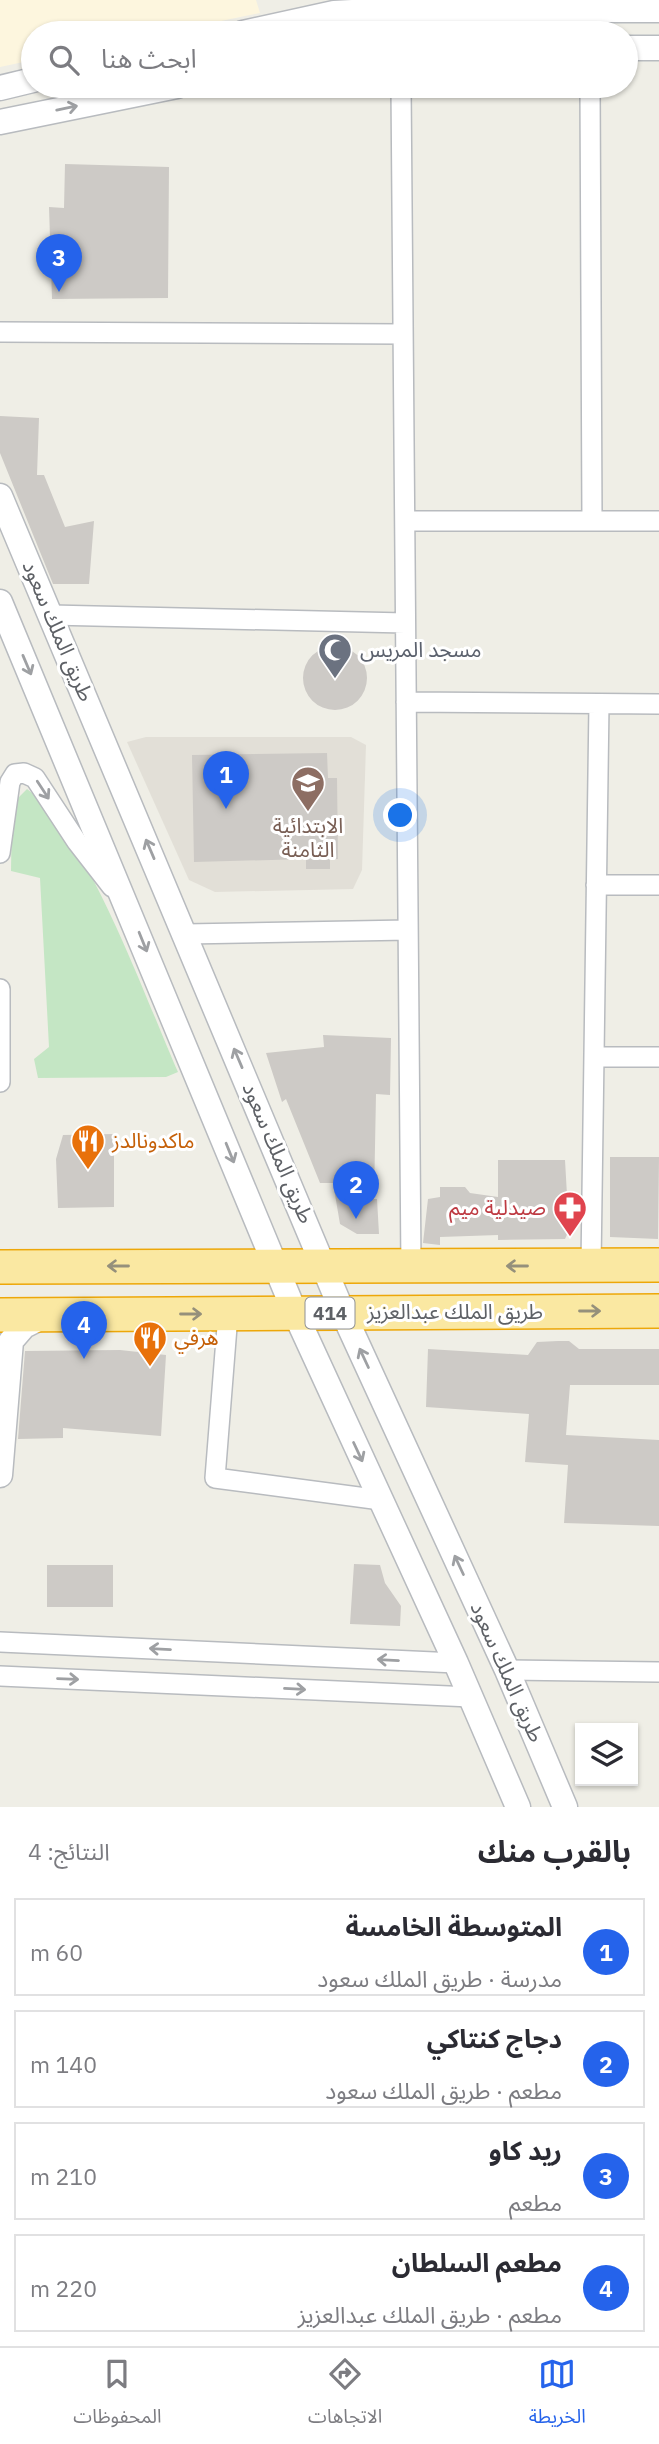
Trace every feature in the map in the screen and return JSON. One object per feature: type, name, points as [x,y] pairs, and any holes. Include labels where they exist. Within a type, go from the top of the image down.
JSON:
[{"type":"highway","name":"414","points":[[0,1267],[659,1265]]},
{"type":"highway","name":"طريق الملك عبدالعزيز","points":[[0,1315],[659,1311]]},
{"type":"street","points":[[298,21],[334,13],[463,5],[659,10]]},
{"type":"street","points":[[638,48],[659,48]]},
{"type":"street","points":[[0,88],[21,83]]},
{"type":"street","points":[[0,122],[118,98]]},
{"type":"street","points":[[401,98],[411,1266]]},
{"type":"street","points":[[590,98],[592,521]]},
{"type":"street","points":[[0,332],[403,334]]},
{"type":"street","name":"طريق الملك سعود","points":[[0,496],[326,1266],[343,1313],[507,1670],[565,1807]]},
{"type":"street","points":[[405,521],[659,521]]},
{"type":"street","name":"طريق الملك سعود","points":[[0,602],[295,1313],[456,1663],[518,1807]]},
{"type":"street","points":[[51,615],[405,623]]},
{"type":"street","points":[[51,720],[88,702]]},
{"type":"street","points":[[406,702],[659,704]]},
{"type":"street","points":[[591,1265],[599,704]]},
{"type":"street","points":[[0,853],[10,782],[15,774],[29,774],[35,778],[77,842],[129,908]]},
{"type":"street","points":[[596,884],[659,885]]},
{"type":"street","points":[[186,933],[408,930]]},
{"type":"street","points":[[0,989],[0,1082]]},
{"type":"street","points":[[594,1057],[659,1057]]},
{"type":"street","points":[[0,1256],[0,1267]]},
{"type":"street","points":[[228,1314],[215,1478],[381,1500]]},
{"type":"street","points":[[0,1475],[11,1341],[24,1326],[46,1315]]},
{"type":"street","points":[[0,1642],[456,1663]]},
{"type":"street","points":[[507,1670],[659,1672]]},
{"type":"street","points":[[0,1676],[471,1697]]},
{"type":"shaded area","points":[[0,0],[256,0],[260,13],[221,21],[21,21],[21,63],[0,67]]},
{"type":"shaded area","points":[[146,737],[351,737],[366,745],[362,870],[353,889],[215,892],[189,880],[127,742]]},
{"type":"green space","points":[[27,789],[49,811],[93,879],[132,962],[178,1072],[166,1077],[38,1078],[34,1059],[49,1047],[40,878],[11,871],[12,804]]},
{"type":"building","points":[[65,164],[169,167],[168,298],[52,299],[49,207],[64,208]]},
{"type":"building","points":[[0,416],[39,418],[37,475],[44,475],[65,527],[94,521],[89,584],[53,584],[0,453]]},
{"type":"building","name":"مسجد المريس","points":[[335,646],[358,655],[367,678],[358,701],[335,710],[312,701],[303,678],[312,655]]},
{"type":"building","points":[[327,753],[328,778],[337,778],[338,859],[330,859],[330,869],[306,869],[306,859],[194,862],[192,755]]},
{"type":"building","points":[[323,1035],[391,1038],[390,1095],[376,1094],[374,1199],[377,1199],[379,1234],[357,1234],[340,1224],[333,1183],[320,1183],[286,1099],[282,1102],[266,1053],[324,1047]]},
{"type":"building","points":[[114,1134],[114,1207],[58,1208],[56,1159],[63,1135]]},
{"type":"building","points":[[610,1157],[659,1157],[658,1239],[610,1237]]},
{"type":"building","points":[[498,1160],[565,1160],[569,1230],[565,1239],[498,1240],[498,1235],[440,1237],[440,1245],[423,1243],[428,1199],[440,1197],[440,1187],[465,1187],[470,1193],[498,1197]]},
{"type":"building","points":[[569,1341],[579,1349],[659,1349],[659,1385],[570,1385],[566,1435],[659,1440],[659,1526],[564,1523],[568,1465],[525,1462],[529,1414],[426,1407],[428,1349],[528,1355],[537,1342]]},
{"type":"building","points":[[120,1350],[166,1355],[161,1436],[63,1428],[63,1438],[18,1439],[25,1351]]},
{"type":"building","points":[[354,1564],[380,1565],[385,1583],[401,1606],[400,1626],[350,1624]]},
{"type":"building","points":[[47,1565],[113,1565],[113,1607],[47,1607]]},
{"type":"place","name":"ريد كاو","points":[[59,292]]},
{"type":"place","name":"مسجد المريس","points":[[335,680]]},
{"type":"place","name":"المتوسطة الخامسة","points":[[226,809]]},
{"type":"place","name":"الابتدائية الثامنة","points":[[308,813]]},
{"type":"place","name":"ماكدونالدز","points":[[88,1171]]},
{"type":"place","name":"دجاج كنتاكي","points":[[356,1219]]},
{"type":"place","name":"صيدلية ميم","points":[[570,1238]]},
{"type":"place","name":"مطعم السلطان","points":[[84,1359]]},
{"type":"place","name":"هرفي","points":[[150,1368]]}]
